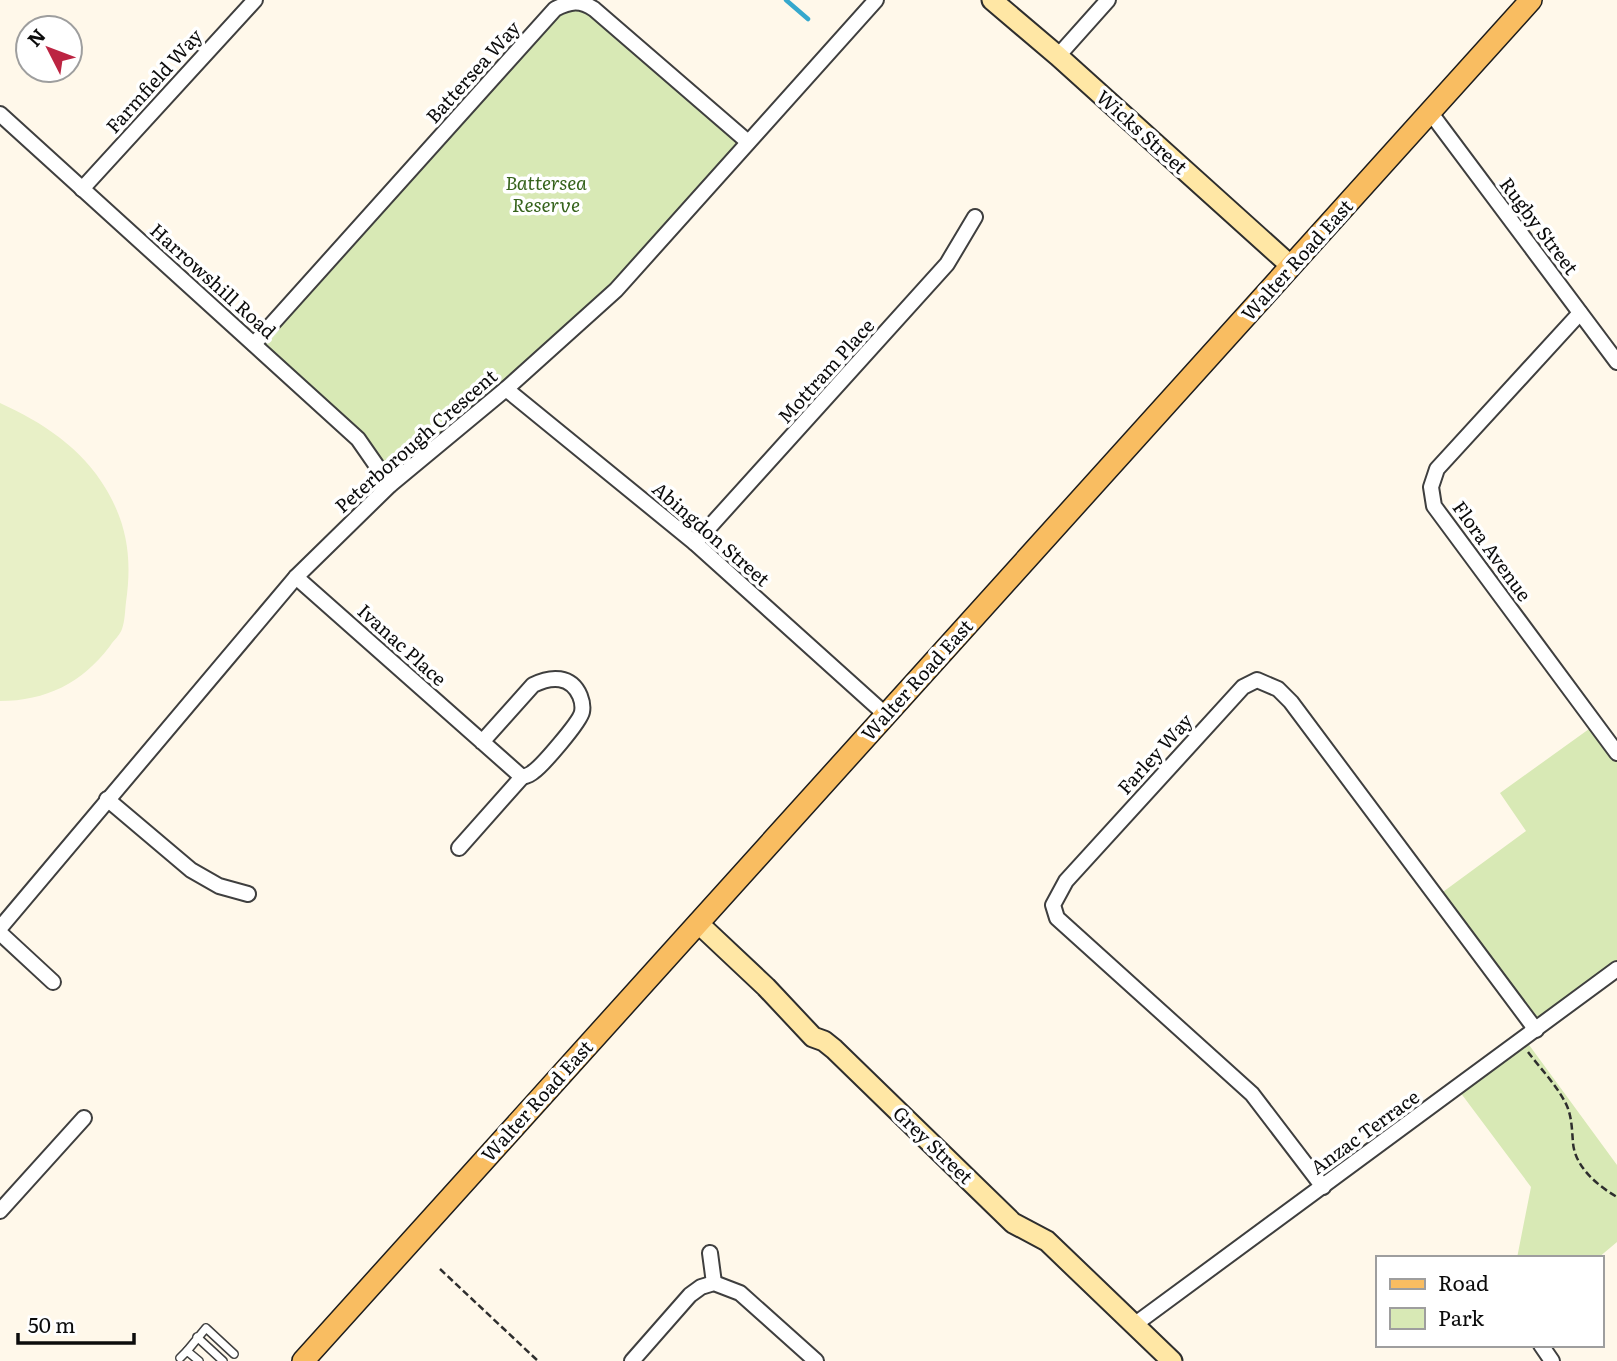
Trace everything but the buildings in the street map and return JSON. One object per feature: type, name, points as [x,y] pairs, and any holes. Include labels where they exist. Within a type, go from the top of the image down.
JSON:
[{"type":"main road","name":"Walter Road East","points":[[303,1361],[1531,0]]},
{"type":"street","name":"Farmfield Way","points":[[82,189],[255,0]]},
{"type":"street","name":"Peterborough Crescent","points":[[0,930],[107,799],[296,577],[390,485],[506,389],[616,290],[876,0]]},
{"type":"street","name":"Wicks Street","points":[[992,0],[1291,266]]},
{"type":"street","points":[[1058,56],[1108,0]]},
{"type":"street","name":"Battersea Way","points":[[254,344],[555,9],[566,3],[585,2],[748,142]]},
{"type":"street","name":"Rugby Street","points":[[1430,112],[1617,362]]},
{"type":"street","name":"Harrowshill Road","points":[[0,114],[358,439],[390,485]]},
{"type":"street","name":"Mottram Place","points":[[695,543],[947,264],[975,217]]},
{"type":"street","name":"Flora Avenue","points":[[1580,313],[1437,469],[1431,495],[1434,506],[1617,753]]},
{"type":"street","name":"Abingdon Street","points":[[506,389],[695,543],[886,715]]},
{"type":"street","name":"Ivanac Place","points":[[296,577],[523,777]]},
{"type":"street","points":[[459,848],[523,777],[533,772],[578,722],[583,712],[582,702],[571,682],[551,679],[533,685],[482,742]]},
{"type":"street","name":"Farley Way","points":[[1323,1187],[1252,1094],[1057,918],[1053,905],[1066,881],[1243,687],[1257,680],[1278,689],[1291,702],[1536,1030]]},
{"type":"street","points":[[107,799],[191,870],[219,886],[248,894]]},
{"type":"street","name":"Grey Street","points":[[698,923],[766,987],[813,1037],[834,1049],[1013,1223],[1047,1241],[1172,1361]]},
{"type":"street","points":[[0,930],[53,982]]},
{"type":"street","name":"Anzac Terrace","points":[[1134,1325],[1617,969]]},
{"type":"street","points":[[0,1211],[84,1118]]},
{"type":"street","points":[[710,1253],[715,1283]]},
{"type":"street","points":[[632,1361],[690,1295],[701,1287],[715,1283],[740,1293],[816,1361]]},
{"type":"lane","points":[[181,1360],[205,1328],[234,1354]]},
{"type":"lane","points":[[197,1338],[223,1361]]},
{"type":"lane","points":[[187,1351],[199,1361]]},
{"type":"path","points":[[1528,1052],[1565,1102],[1572,1126],[1574,1151],[1584,1168],[1596,1183],[1617,1196]]},
{"type":"path","points":[[440,1269],[538,1361]]},
{"type":"green space","name":"Battersea Reserve","points":[[575,1],[748,142],[616,290],[390,485],[358,439],[254,344],[555,9]]},
{"type":"green space","points":[[0,403],[60,438],[96,474],[113,503],[124,530],[128,587],[122,629],[87,670],[75,680],[48,693],[33,698],[0,701]]},
{"type":"green space","points":[[1596,724],[1617,753],[1617,969],[1536,1030],[1436,897],[1526,831],[1500,793]]},
{"type":"green space","points":[[1524,1038],[1617,1165],[1617,1242],[1600,1256],[1517,1256],[1531,1187],[1457,1088]]},
{"type":"waterway","points":[[786,0],[808,19]]}]
